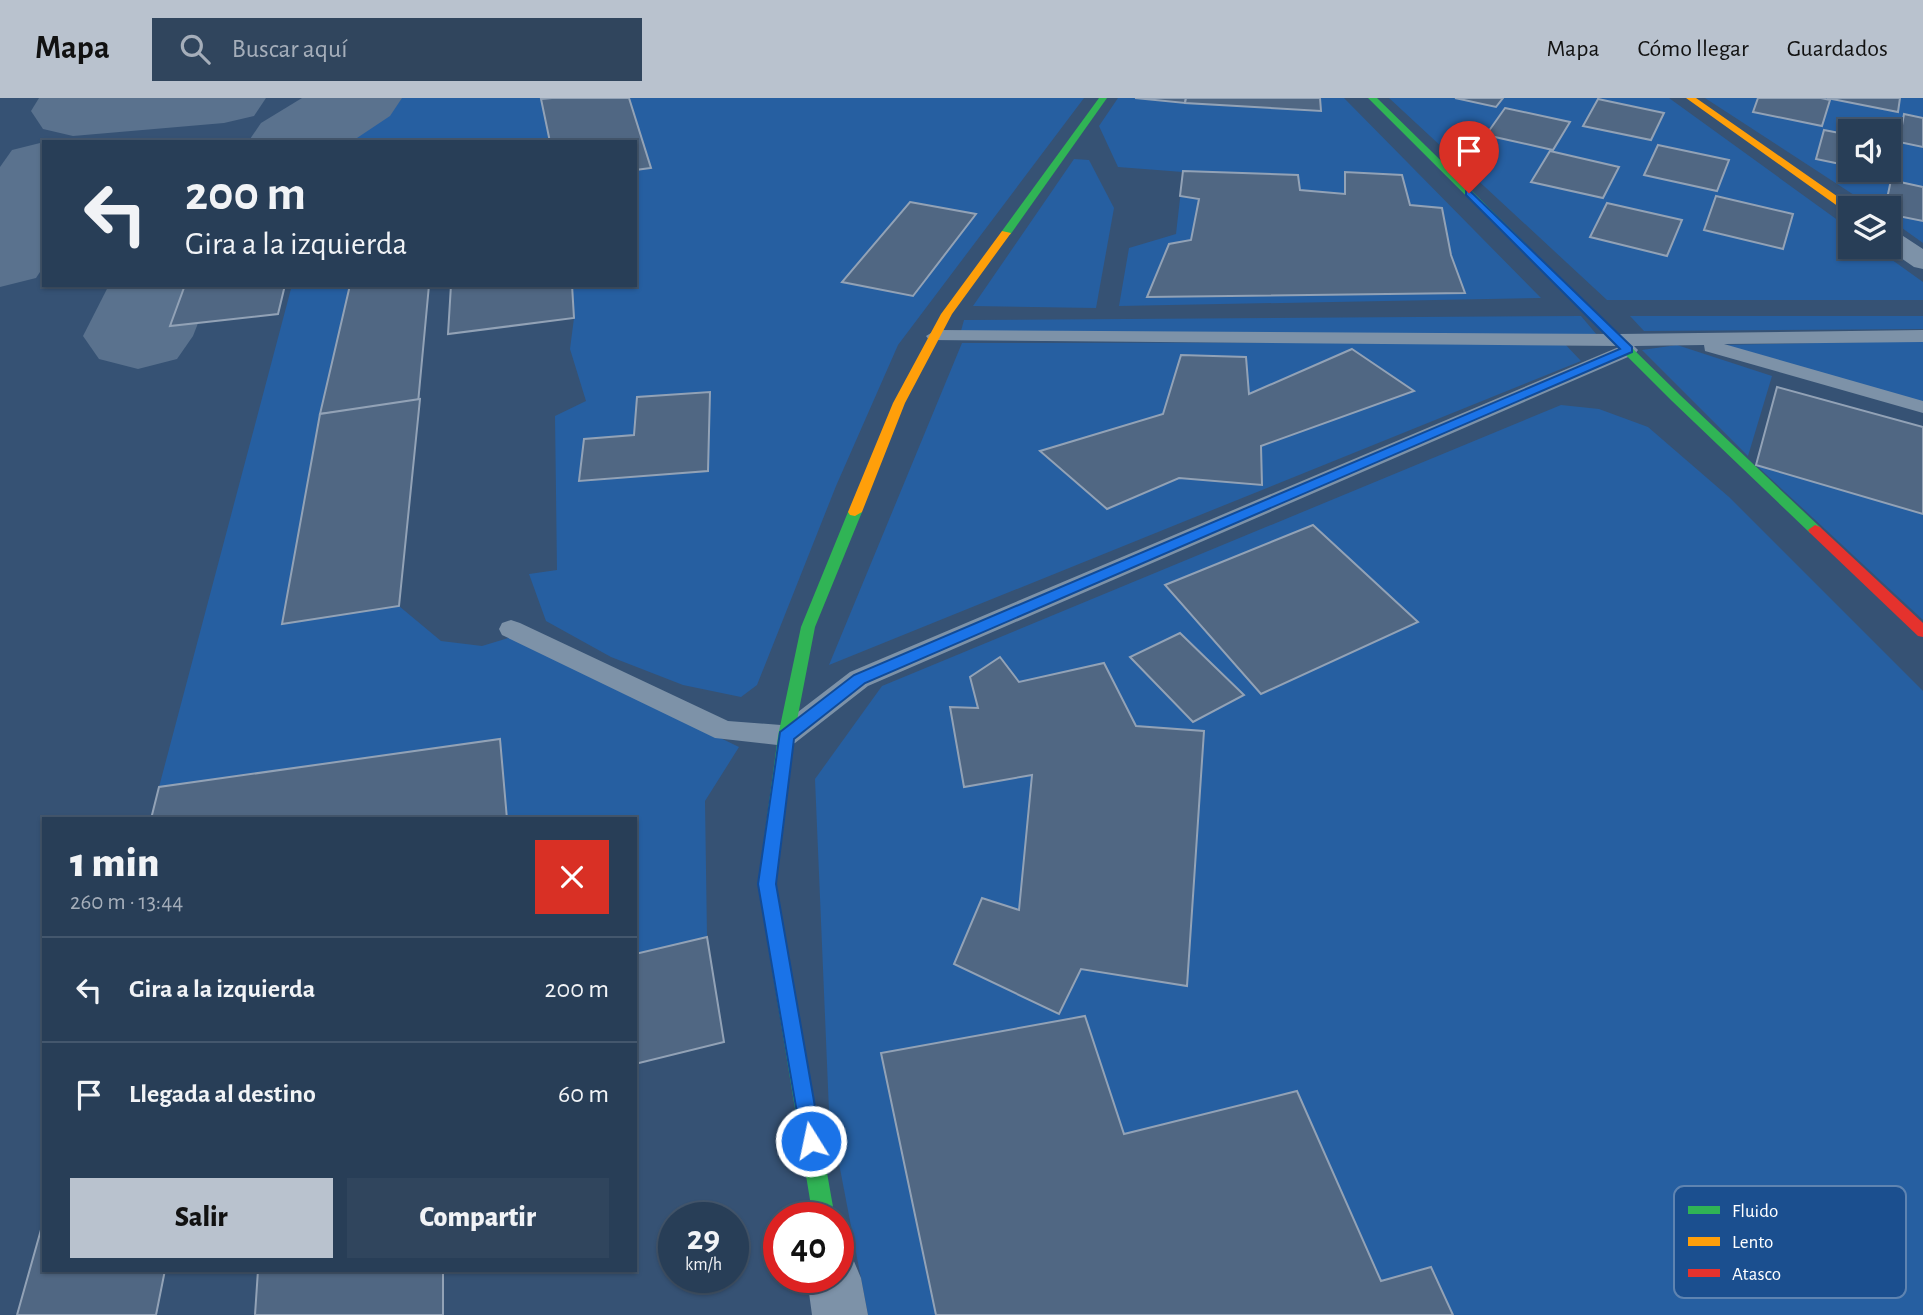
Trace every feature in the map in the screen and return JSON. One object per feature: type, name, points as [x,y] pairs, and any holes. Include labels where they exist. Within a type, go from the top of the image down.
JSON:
[{"type":"street","points":[[821,1202],[767,884],[786,736],[808,627],[899,403],[947,314],[1103,98]]},
{"type":"street","points":[[1372,98],[1623,345],[1923,632]]},
{"type":"street","points":[[1689,98],[1838,202]]},
{"type":"street","points":[[1901,246],[1923,261]]},
{"type":"street","points":[[836,1293],[840,1315]]},
{"type":"lane","points":[[936,336],[1623,345],[1684,339],[1923,336]]},
{"type":"lane","points":[[1684,339],[1923,407]]},
{"type":"lane","points":[[511,629],[724,731],[786,736],[859,679],[1623,345]]},
{"type":"shaded area","points":[[375,98],[552,98],[542,100],[550,140],[309,140]]},
{"type":"shaded area","points":[[629,98],[1084,98],[898,345],[836,486],[757,685],[741,697],[683,685],[611,657],[546,621],[529,574],[557,570],[555,416],[586,401],[570,349],[574,318],[572,287],[637,287],[637,170],[651,167]]},
{"type":"shaded area","points":[[1118,98],[1344,98],[1541,298],[1119,306],[1129,248],[1176,234],[1183,172],[1118,167],[1099,126]]},
{"type":"shaded area","points":[[1389,98],[1669,98],[1838,220],[1838,259],[1891,259],[1923,282],[1923,300],[1607,300]]},
{"type":"shaded area","points":[[1705,98],[1923,98],[1923,243],[1901,227],[1901,196],[1856,196]]},
{"type":"shaded area","points":[[1074,159],[1089,160],[1114,208],[1096,308],[973,306]]},
{"type":"shaded area","points":[[291,287],[350,287],[320,414],[283,624],[399,606],[441,641],[482,646],[512,637],[739,747],[705,801],[707,937],[637,954],[637,817],[507,817],[500,739],[159,787]]},
{"type":"shaded area","points":[[1581,316],[1597,335],[961,331],[964,320]]},
{"type":"shaded area","points":[[1630,316],[1923,316],[1923,329],[1644,331]]},
{"type":"shaded area","points":[[1923,341],[1923,402],[1714,345]]},
{"type":"shaded area","points":[[1563,342],[1581,361],[829,665],[962,343]]},
{"type":"shaded area","points":[[1677,345],[1772,376],[1748,456],[1642,350]]},
{"type":"shaded area","points":[[1561,405],[1599,409],[1648,427],[1729,497],[1923,691],[1923,1315],[868,1315],[854,1242],[854,1202],[846,1202],[829,1111],[815,779],[882,686]]},
{"type":"shaded area","points":[[1756,465],[1923,514],[1923,620]]},
{"type":"building","points":[[629,98],[651,168],[637,170],[637,140],[550,140],[541,99]]},
{"type":"building","points":[[1135,98],[1186,98],[1185,103]]},
{"type":"building","points":[[1186,98],[1320,98],[1321,111],[1185,103]]},
{"type":"building","points":[[1455,98],[1503,98],[1496,107]]},
{"type":"building","points":[[1758,98],[1830,100],[1822,126],[1753,112]]},
{"type":"building","points":[[1827,98],[1900,98],[1898,112]]},
{"type":"building","points":[[1598,99],[1664,113],[1651,140],[1583,126]]},
{"type":"building","points":[[1505,108],[1570,122],[1553,150],[1486,135]]},
{"type":"building","points":[[1904,114],[1923,118],[1923,147],[1901,142]]},
{"type":"building","points":[[1824,130],[1838,133],[1838,164],[1816,159]]},
{"type":"building","points":[[1658,145],[1729,160],[1717,191],[1644,175]]},
{"type":"building","points":[[1550,151],[1619,167],[1603,198],[1531,182]]},
{"type":"building","points":[[1183,171],[1298,175],[1300,190],[1345,194],[1345,172],[1402,175],[1410,205],[1442,208],[1451,255],[1465,293],[1147,297],[1169,244],[1191,240],[1199,199],[1180,196]]},
{"type":"building","points":[[1891,182],[1923,187],[1923,221],[1901,217],[1901,196],[1888,196]]},
{"type":"building","points":[[1716,196],[1793,214],[1783,249],[1704,230]]},
{"type":"building","points":[[910,202],[976,214],[913,296],[842,282]]},
{"type":"building","points":[[1607,203],[1682,220],[1667,256],[1590,237]]},
{"type":"building","points":[[184,287],[285,287],[278,314],[170,326]]},
{"type":"building","points":[[350,287],[429,287],[418,403],[320,414]]},
{"type":"building","points":[[451,287],[572,287],[574,318],[448,334]]},
{"type":"building","points":[[1352,349],[1414,391],[1261,446],[1262,485],[1179,478],[1107,509],[1040,451],[1163,414],[1181,355],[1246,357],[1249,394]]},
{"type":"building","points":[[1777,387],[1923,427],[1923,514],[1756,465]]},
{"type":"building","points":[[710,392],[708,471],[579,481],[584,439],[634,435],[637,397]]},
{"type":"building","points":[[420,399],[399,606],[282,624],[320,414]]},
{"type":"building","points":[[1313,525],[1418,622],[1261,694],[1165,585]]},
{"type":"building","points":[[1180,633],[1244,695],[1193,722],[1130,657]]},
{"type":"building","points":[[1000,657],[1019,682],[1104,663],[1136,726],[1204,731],[1187,986],[1081,969],[1059,1014],[954,964],[982,898],[1019,910],[1032,775],[964,787],[950,707],[978,708],[970,677]]},
{"type":"building","points":[[500,739],[507,817],[152,817],[159,787]]},
{"type":"building","points":[[707,937],[724,1042],[637,1064],[637,954]]},
{"type":"building","points":[[1085,1016],[1124,1134],[1297,1091],[1381,1281],[1431,1267],[1453,1315],[936,1315],[881,1053]]},
{"type":"building","points":[[42,1226],[42,1272],[165,1272],[156,1315],[17,1315]]},
{"type":"building","points":[[258,1272],[443,1272],[443,1315],[255,1315]]},
{"type":"taxiway","points":[[73,111],[224,98]]},
{"type":"taxiway","points":[[295,140],[360,98]]},
{"type":"taxiway","points":[[0,257],[42,173]]},
{"type":"taxiway","points":[[138,336],[160,287]]},
{"type":"traffic: fast","points":[[1006,233],[1103,98]]},
{"type":"traffic: fast","points":[[1372,98],[1676,398],[1815,530]]},
{"type":"traffic: fast","points":[[821,1202],[767,884],[786,736],[808,627],[855,512]]},
{"type":"traffic: slow","points":[[1690,98],[1838,202]]},
{"type":"traffic: slow","points":[[855,512],[899,403],[947,314],[1006,233]]},
{"type":"traffic: jam","points":[[1815,530],[1923,632]]},
{"type":"route","points":[[811,1141],[767,884],[786,736],[859,679],[1628,350],[1469,193]]}]
